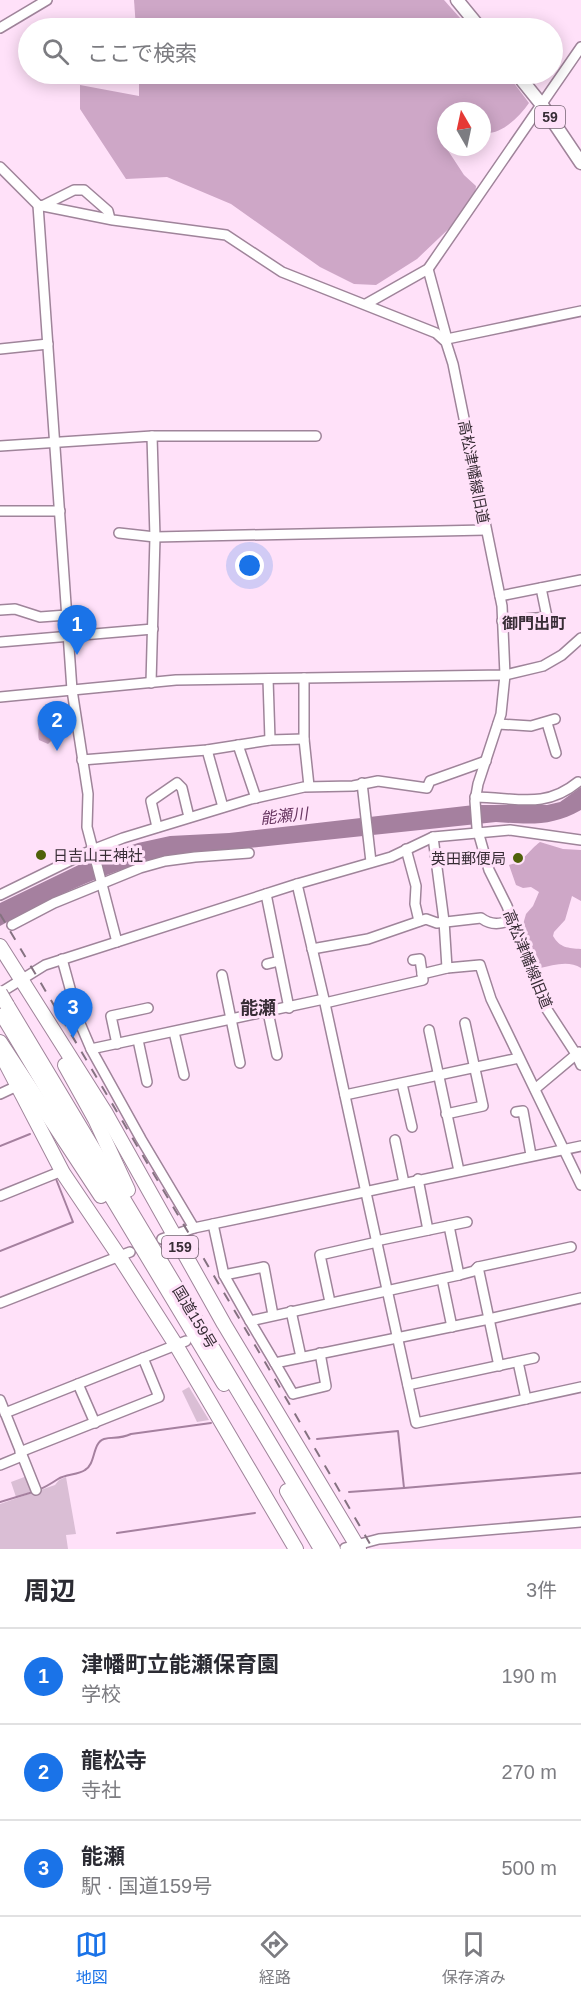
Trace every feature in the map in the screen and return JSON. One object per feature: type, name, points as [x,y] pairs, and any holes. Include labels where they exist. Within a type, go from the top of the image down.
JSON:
[{"type":"highway","name":"159","points":[[0,946],[105,1112],[121,1150],[168,1237],[219,1326],[354,1548]]},
{"type":"highway","name":"159","points":[[25,985],[39,1018],[95,1119],[145,1223],[184,1290],[183,1297]]},
{"type":"highway","name":"国道159号","points":[[2,1001],[148,1257],[321,1549]]},
{"type":"highway","name":"国道159号","points":[[2,1001],[183,1297],[333,1549]]},
{"type":"highway","name":"159","points":[[0,1042],[101,1196],[141,1252],[148,1257]]},
{"type":"highway","points":[[0,1052],[64,1173],[124,1254],[181,1343],[296,1549]]},
{"type":"main road","points":[[458,0],[472,18]]},
{"type":"main road","name":"59","points":[[525,84],[581,163]]},
{"type":"street","points":[[0,28],[47,0]]},
{"type":"street","points":[[563,74],[581,47]]},
{"type":"street","points":[[366,304],[428,268],[556,84]]},
{"type":"street","points":[[0,167],[40,205],[110,219],[226,236],[282,272],[366,304],[436,333],[447,340],[581,311]]},
{"type":"street","points":[[40,205],[74,190],[84,190],[108,211],[110,219]]},
{"type":"street","points":[[40,205],[72,690],[88,794],[87,827],[117,942]]},
{"type":"street","name":"高松津幡線旧道","points":[[428,268],[443,318],[500,596],[505,675],[501,714],[475,799],[477,831],[489,870],[513,920],[546,1008],[578,1052],[581,1065]]},
{"type":"street","points":[[0,349],[48,344]]},
{"type":"street","points":[[151,682],[155,537],[152,436]]},
{"type":"street","points":[[0,446],[152,436],[316,436]]},
{"type":"street","points":[[0,511],[60,511]]},
{"type":"street","points":[[119,533],[155,537],[486,530]]},
{"type":"street","points":[[500,596],[581,580]]},
{"type":"street","points":[[502,621],[547,617],[541,588]]},
{"type":"street","points":[[0,610],[15,609],[40,617],[67,615]]},
{"type":"street","points":[[0,642],[153,629]]},
{"type":"street","points":[[0,697],[176,680],[505,675],[543,666],[562,655],[581,638]]},
{"type":"street","points":[[304,678],[304,739],[309,786]]},
{"type":"street","points":[[268,679],[270,740]]},
{"type":"street","points":[[498,724],[522,726],[551,721],[556,753]]},
{"type":"street","points":[[82,760],[207,750],[270,740],[304,739]]},
{"type":"street","points":[[238,745],[256,798]]},
{"type":"street","points":[[207,750],[223,807]]},
{"type":"street","points":[[0,895],[157,826],[223,807],[309,786],[353,786],[378,781],[427,788],[430,781],[486,761]]},
{"type":"street","points":[[475,799],[548,799],[578,782]]},
{"type":"street","points":[[157,826],[151,801],[177,783],[182,788],[189,817]]},
{"type":"street","points":[[362,783],[371,862]]},
{"type":"street","points":[[2,1001],[25,985],[45,965],[391,856],[433,837],[477,831],[510,830],[581,840]]},
{"type":"street","points":[[433,837],[444,921],[447,968]]},
{"type":"street","points":[[406,849],[416,886],[415,904],[418,921]]},
{"type":"street","points":[[12,925],[54,903],[140,868],[165,861],[249,854]]},
{"type":"street","points":[[297,884],[325,1001],[416,1423],[581,1387]]},
{"type":"street","points":[[266,894],[289,1008]]},
{"type":"street","points":[[312,949],[368,939],[426,919],[437,923],[481,918],[488,924],[499,925],[513,920]]},
{"type":"street","points":[[63,959],[79,1021],[91,1049],[194,1228]]},
{"type":"street","points":[[91,1049],[423,980],[420,959],[413,960]]},
{"type":"street","points":[[267,964],[279,961]]},
{"type":"street","points":[[422,974],[447,968],[480,965],[491,999],[581,1185]]},
{"type":"street","points":[[222,975],[240,1063]]},
{"type":"street","points":[[117,1044],[111,1016],[148,1008]]},
{"type":"street","points":[[268,1012],[277,1055]]},
{"type":"street","points":[[446,1114],[483,1106],[465,1023]]},
{"type":"street","points":[[429,1030],[459,1171]]},
{"type":"street","points":[[174,1032],[184,1075]]},
{"type":"street","points":[[138,1040],[147,1082]]},
{"type":"street","points":[[535,1089],[578,1052]]},
{"type":"street","points":[[345,1095],[519,1058]]},
{"type":"street","points":[[402,1084],[412,1127]]},
{"type":"street","points":[[0,1094],[17,1086]]},
{"type":"street","points":[[516,1112],[523,1111],[531,1155]]},
{"type":"street","points":[[395,1140],[404,1183]]},
{"type":"street","points":[[168,1237],[194,1228],[581,1146]]},
{"type":"street","points":[[0,1196],[57,1173],[64,1173]]},
{"type":"street","points":[[418,1179],[428,1230]]},
{"type":"street","points":[[330,1302],[320,1255],[467,1222]]},
{"type":"street","points":[[213,1224],[224,1275],[293,1394],[326,1386],[320,1353]]},
{"type":"street","points":[[449,1226],[459,1275]]},
{"type":"street","points":[[250,1320],[442,1279],[478,1268],[571,1247]]},
{"type":"street","points":[[0,1303],[124,1254]]},
{"type":"street","points":[[224,1275],[264,1267],[273,1315]]},
{"type":"street","points":[[478,1268],[499,1366]]},
{"type":"street","points":[[442,1279],[452,1327]]},
{"type":"street","points":[[275,1363],[581,1298]]},
{"type":"street","points":[[291,1311],[301,1357]]},
{"type":"street","points":[[36,1490],[2,1406],[78,1384],[181,1343]]},
{"type":"street","points":[[0,1465],[21,1454],[159,1397],[143,1358]]},
{"type":"street","points":[[408,1385],[534,1358]]},
{"type":"street","points":[[518,1362],[526,1399]]},
{"type":"street","points":[[78,1384],[95,1423]]},
{"type":"street","points":[[354,1548],[379,1539],[581,1522]]},
{"type":"shaded area","points":[[134,0],[444,0],[460,18],[135,18]]},
{"type":"shaded area","points":[[139,84],[515,84],[529,103],[503,129],[491,133],[491,102],[437,102],[437,156],[452,156],[464,175],[476,186],[475,196],[459,219],[417,259],[376,285],[354,284],[320,267],[231,204],[167,177],[126,179],[80,109],[80,85],[139,96]]},
{"type":"shaded area","points":[[43,713],[50,721],[49,728],[61,739],[48,744],[39,740],[39,726]]},
{"type":"shaded area","points":[[581,787],[581,810],[550,822],[529,824],[496,822],[173,856],[150,861],[84,884],[0,926],[0,903],[91,859],[138,843],[170,836],[229,833],[474,805],[547,805],[560,802]]},
{"type":"shaded area","points":[[540,842],[563,849],[581,850],[581,901],[572,896],[565,920],[553,936],[568,948],[581,949],[581,968],[566,964],[540,968],[522,928],[526,914],[533,906],[539,892],[531,887],[523,888],[516,885],[509,865],[522,859]]},
{"type":"shaded area","points":[[189,1387],[209,1420],[197,1422],[182,1391]]},
{"type":"shaded area","points":[[27,1476],[33,1491],[16,1497],[11,1482]]},
{"type":"shaded area","points":[[66,1477],[76,1534],[66,1535],[68,1549],[0,1549],[0,1504],[55,1485]]},
{"type":"waterway","points":[[0,1146],[30,1134]]},
{"type":"waterway","points":[[0,1251],[73,1222],[56,1179]]},
{"type":"waterway","points":[[38,1490],[61,1477],[85,1470],[91,1463],[100,1441],[104,1439],[211,1423]]},
{"type":"waterway","points":[[317,1439],[398,1431],[404,1488],[581,1473]]},
{"type":"waterway","points":[[349,1492],[404,1488]]},
{"type":"waterway","points":[[0,1502],[33,1492]]},
{"type":"waterway","points":[[117,1533],[255,1513]]},
{"type":"railway","points":[[0,914],[373,1549]]},
{"type":"place","name":"津幡町立能瀬保育園","points":[[77,655]]},
{"type":"place","name":"龍松寺","points":[[57,751]]},
{"type":"place","name":"日吉山王神社","points":[[41,855]]},
{"type":"place","name":"英田郵便局","points":[[518,858]]},
{"type":"place","name":"能瀬","points":[[73,1038]]},
{"type":"district","name":"御門出町","points":[[534,623]]},
{"type":"district","name":"能瀬","points":[[258,1008]]},
{"type":"water label","name":"能瀬川","points":[[284,816]]}]
